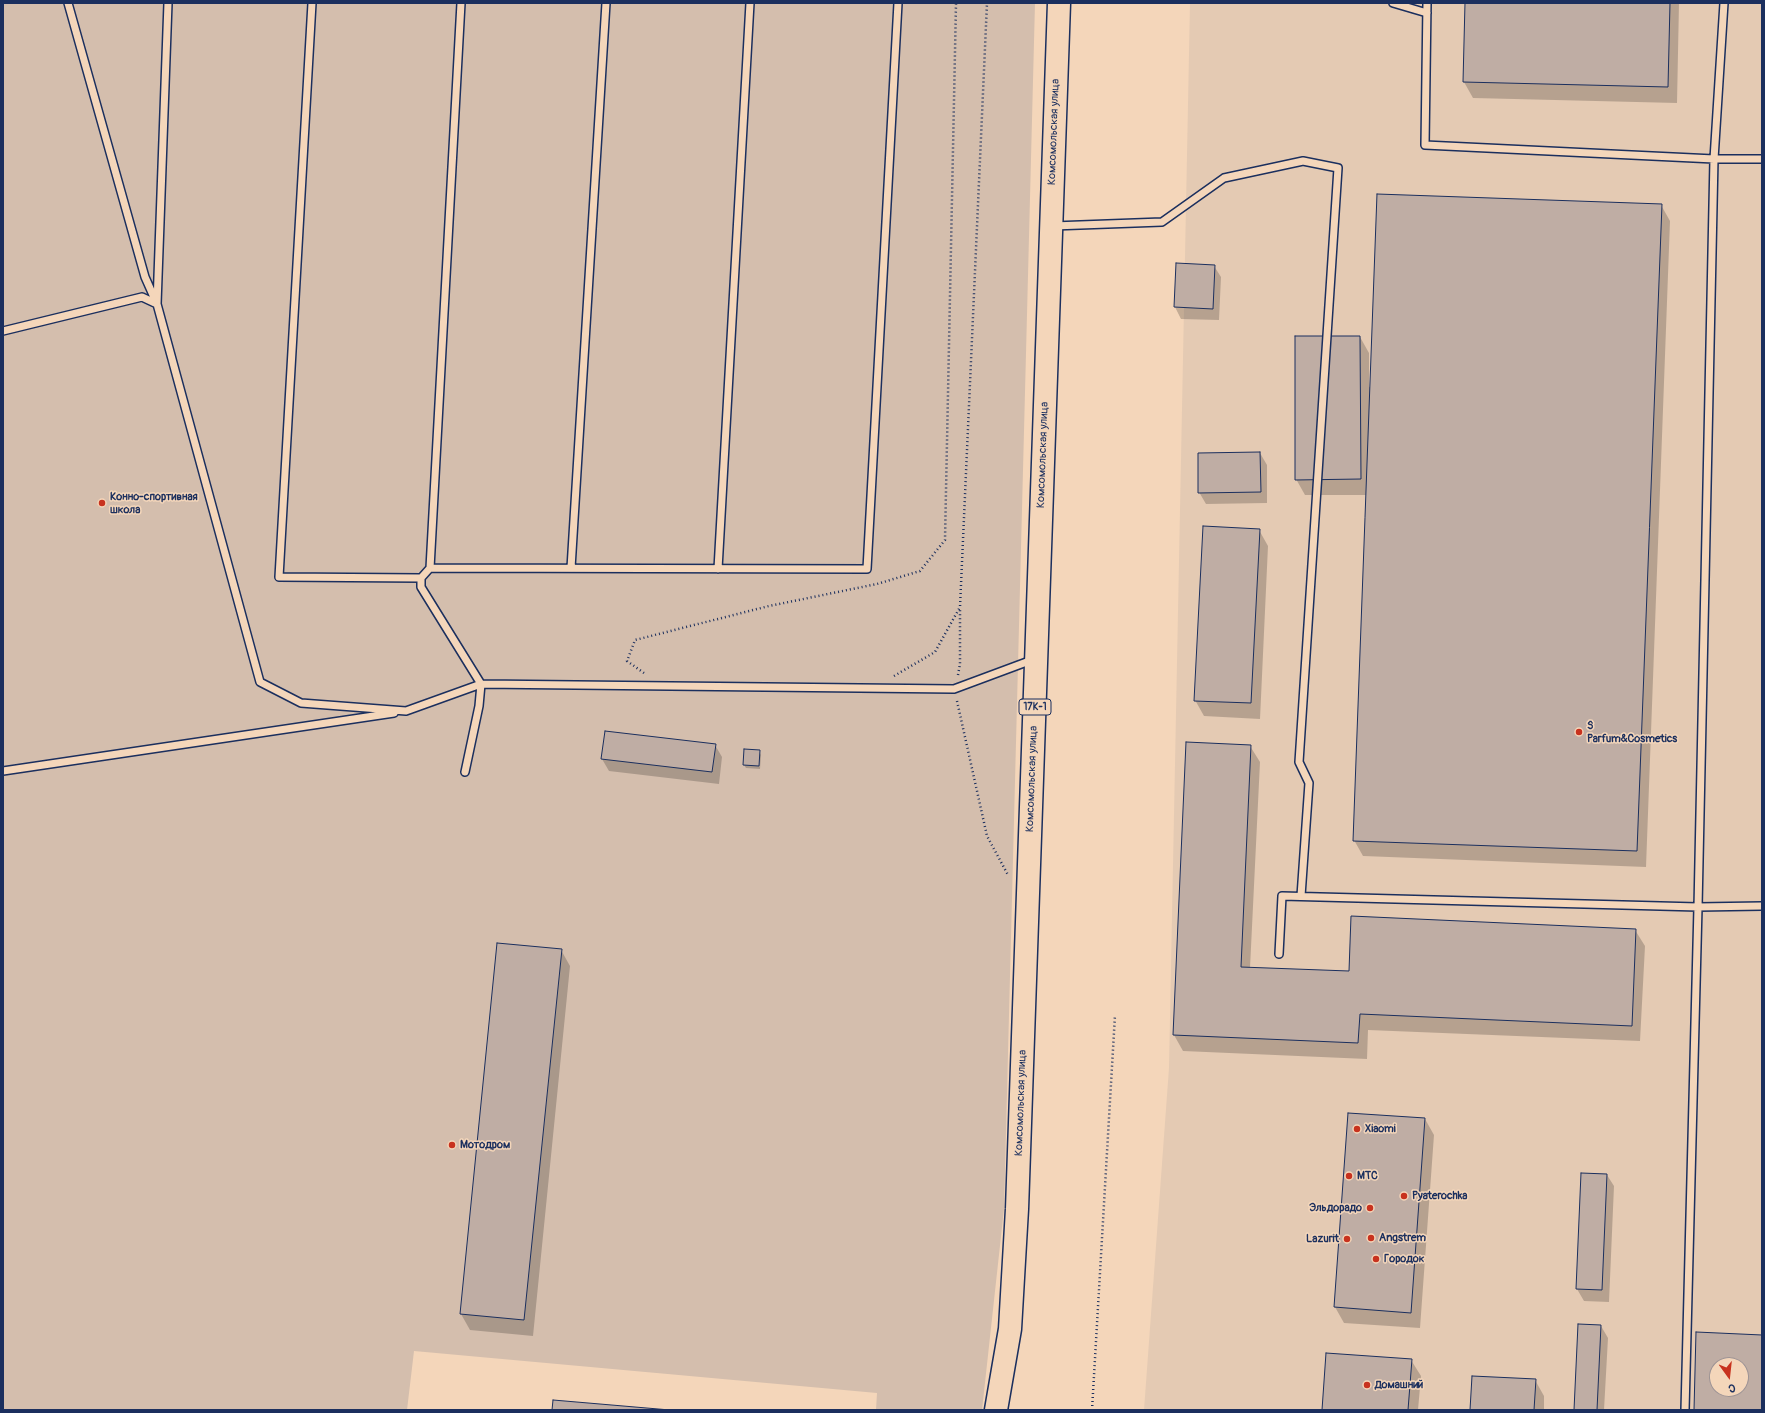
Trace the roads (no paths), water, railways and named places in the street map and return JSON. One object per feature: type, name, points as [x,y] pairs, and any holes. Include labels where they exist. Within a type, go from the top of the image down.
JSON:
[{"type":"main road","name":"Комсомольская улица","points":[[996,1410],[1010,1329],[1017,1210],[1059,3]]},
{"type":"lane","points":[[68,3],[145,277],[157,304],[260,682],[301,702],[406,711]]},
{"type":"lane","points":[[157,304],[168,3]]},
{"type":"lane","points":[[312,3],[280,577],[420,578],[430,568],[461,3]]},
{"type":"lane","points":[[572,568],[606,3]]},
{"type":"lane","points":[[718,568],[750,3]]},
{"type":"lane","points":[[430,568],[867,569],[898,3]]},
{"type":"lane","points":[[1393,3],[1427,13]]},
{"type":"lane","points":[[1428,3],[1425,145],[1714,159],[1762,159]]},
{"type":"lane","points":[[1685,1410],[1698,907],[1714,159],[1724,3]]},
{"type":"lane","points":[[1051,226],[1162,222],[1224,178],[1303,161],[1338,168],[1299,762],[1308,782],[1301,896]]},
{"type":"lane","points":[[3,331],[142,297],[157,304]]},
{"type":"lane","points":[[420,578],[421,588],[481,684],[479,706],[465,772]]},
{"type":"lane","points":[[3,771],[406,711],[481,684],[954,690],[1036,659]]},
{"type":"lane","points":[[1279,954],[1282,896],[1698,907],[1762,906]]},
{"type":"place","name":"Конно-спортивная школа","points":[[102,503]]},
{"type":"place","name":"S Parfum&Cosmetics","points":[[1579,732]]},
{"type":"place","name":"Xiaomi","points":[[1357,1129]]},
{"type":"place","name":"Мотодром","points":[[452,1145]]},
{"type":"place","name":"МТС","points":[[1349,1176]]},
{"type":"place","name":"Pyaterochka","points":[[1404,1196]]},
{"type":"place","name":"Эльдорадо","points":[[1370,1208]]},
{"type":"place","name":"Angstrem","points":[[1371,1238]]},
{"type":"place","name":"Lazurit","points":[[1347,1239]]},
{"type":"place","name":"Городок","points":[[1376,1259]]},
{"type":"place","name":"Домашний","points":[[1367,1385]]}]
